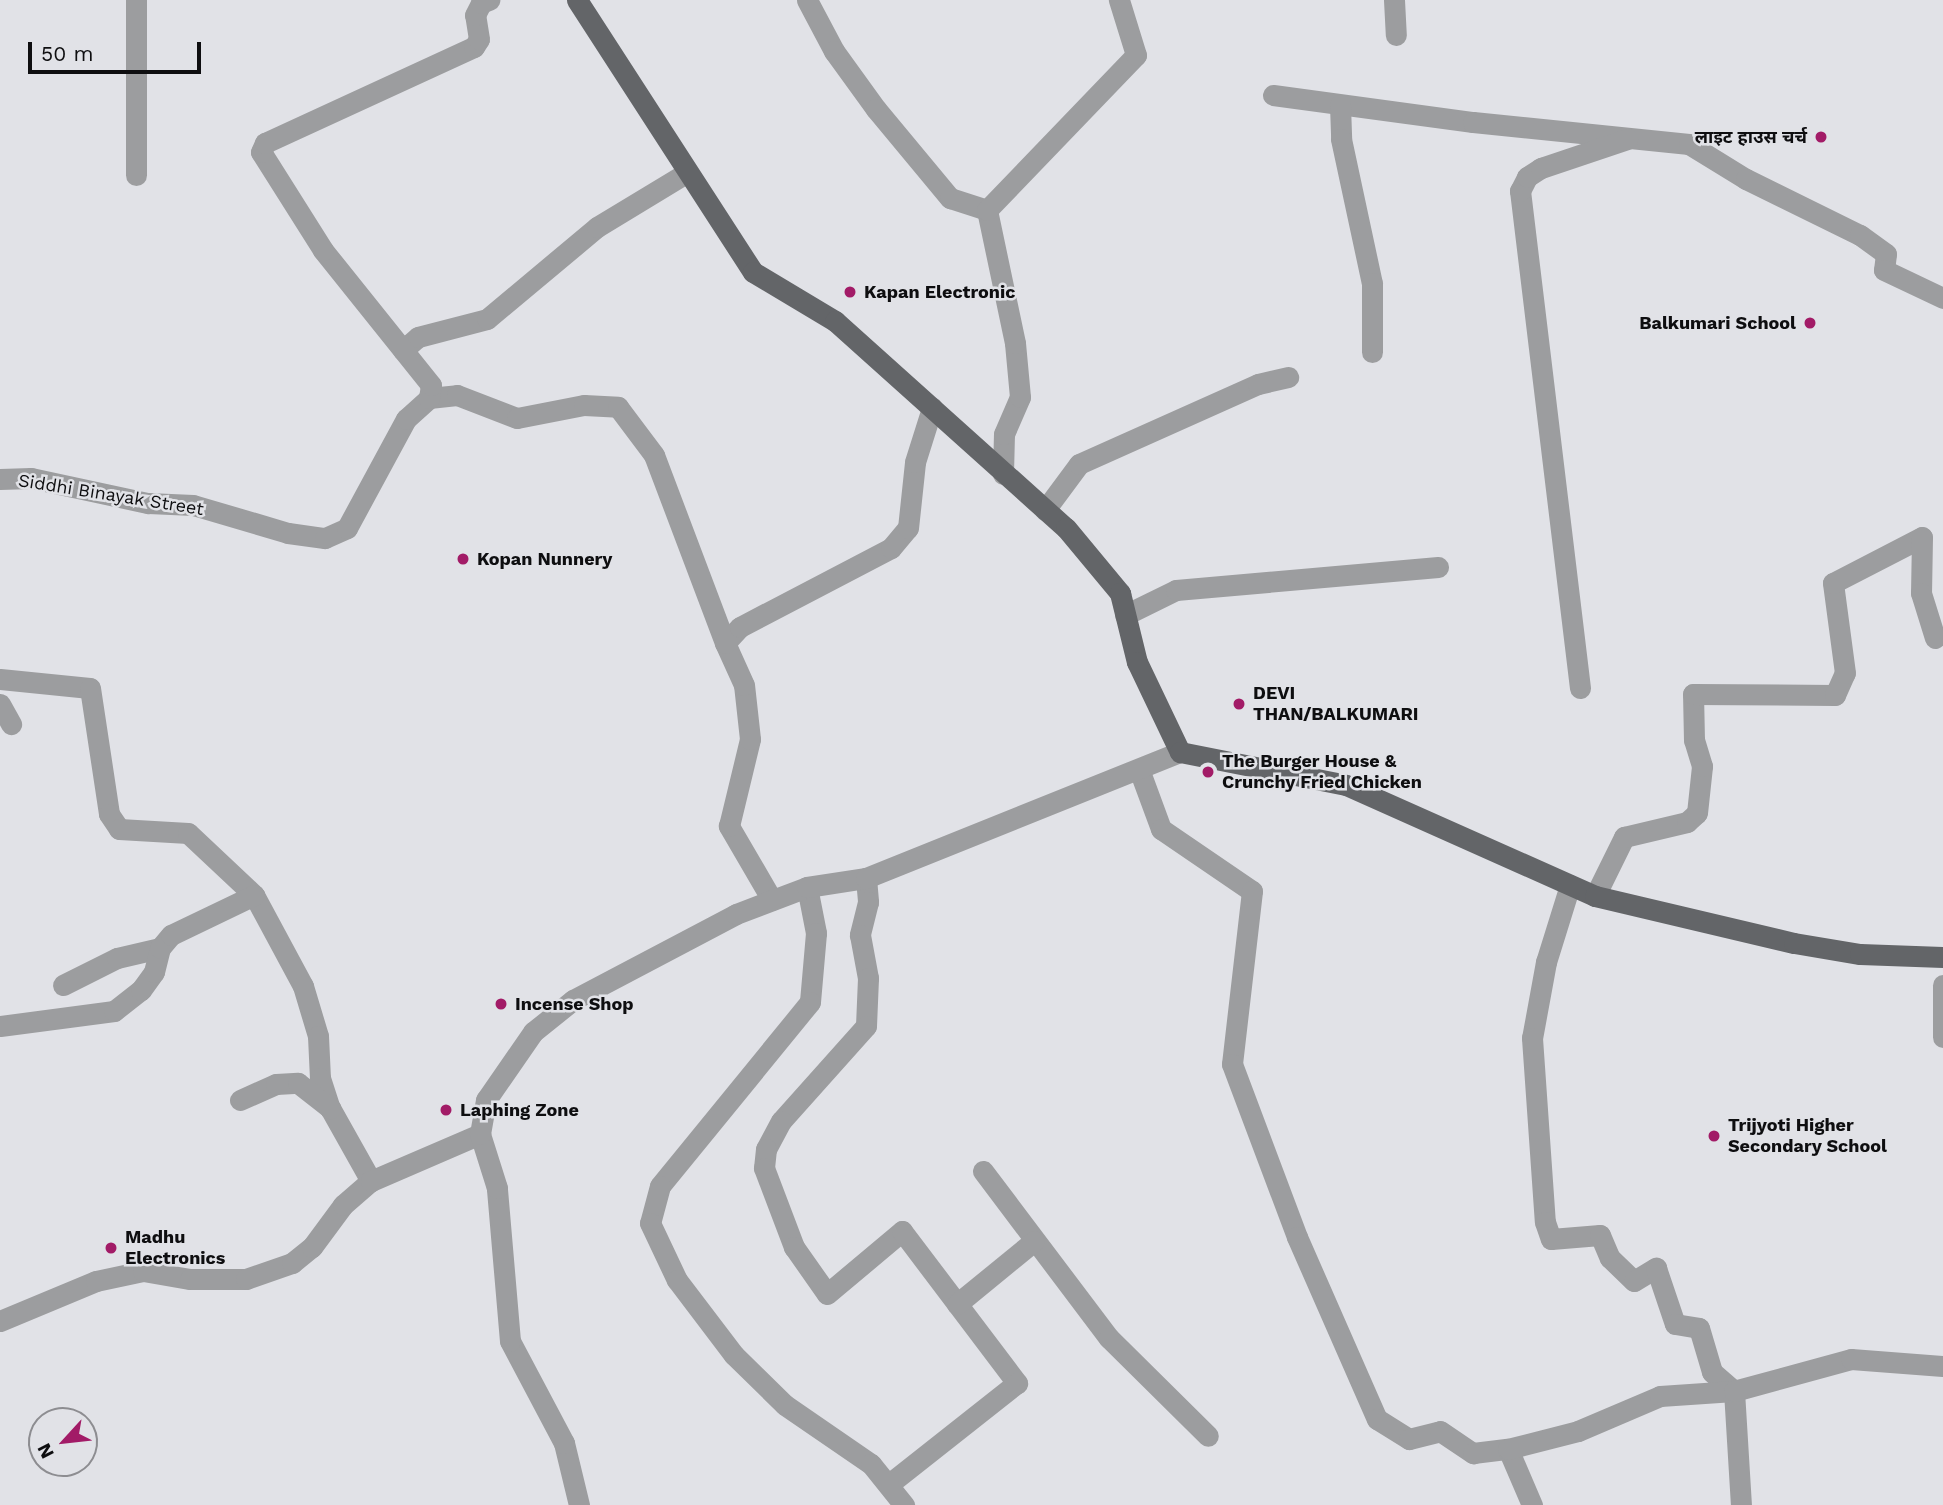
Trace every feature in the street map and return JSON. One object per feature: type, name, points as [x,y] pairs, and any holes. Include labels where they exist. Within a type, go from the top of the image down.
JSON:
[{"type":"main road","points":[[577,0],[686,173],[753,272],[835,321],[1045,510],[1120,593],[1138,662],[1181,752],[1346,785],[1595,896],[1794,943],[1860,954],[1943,957]]},
{"type":"street","points":[[136,0],[136,175]]},
{"type":"street","points":[[489,0],[481,3],[475,15],[479,39],[474,47],[265,143],[261,152],[323,250],[403,350],[431,394],[457,395],[517,418],[584,405],[618,407],[654,455],[725,643],[744,685],[750,739],[729,826],[772,900]]},
{"type":"street","points":[[807,0],[834,51],[876,109],[950,198],[987,210]]},
{"type":"street","points":[[987,210],[1136,55],[1119,0]]},
{"type":"street","points":[[1394,0],[1396,35]]},
{"type":"street","points":[[1273,95],[1473,122],[1636,136],[1689,144],[1746,179],[1860,235],[1885,254],[1884,270],[1943,298]]},
{"type":"street","points":[[1340,104],[1341,139],[1371,283],[1372,352]]},
{"type":"street","points":[[1580,688],[1520,191],[1527,177],[1541,168],[1636,136]]},
{"type":"street","points":[[403,350],[418,337],[487,319],[597,227],[686,173]]},
{"type":"street","points":[[987,210],[1015,343],[1020,397],[1004,434],[1003,474]]},
{"type":"street","points":[[1045,510],[1079,464],[1258,384],[1288,377]]},
{"type":"street","name":"Siddhi Binayak Street","points":[[0,479],[31,478],[148,503],[192,505],[288,533],[325,538],[347,528],[406,419],[431,394]]},
{"type":"street","points":[[725,643],[740,627],[891,548],[908,528],[915,462],[932,408]]},
{"type":"street","points":[[1595,896],[1623,837],[1687,822],[1696,813],[1702,765],[1694,740],[1693,694],[1835,695],[1845,673],[1833,583],[1922,537],[1921,593],[1935,638]]},
{"type":"street","points":[[1125,615],[1176,590],[1438,567]]},
{"type":"street","points":[[0,679],[90,688],[110,814],[119,829],[188,834],[254,895],[303,986],[318,1036],[320,1078],[330,1108],[371,1181]]},
{"type":"street","points":[[0,704],[11,724]]},
{"type":"street","points":[[579,1505],[565,1443],[510,1341],[497,1188],[480,1135],[486,1100],[533,1032],[573,1000],[736,914],[807,887],[866,878],[1140,772],[1181,752]]},
{"type":"street","points":[[1140,772],[1161,829],[1252,891],[1233,1064],[1297,1237],[1377,1419],[1409,1439],[1440,1431],[1473,1453],[1508,1449],[1578,1431],[1660,1395],[1734,1391],[1851,1359],[1943,1366]]},
{"type":"street","points":[[866,878],[868,902],[860,934],[868,978],[866,1026],[780,1121],[766,1149],[764,1168],[794,1247],[827,1294],[902,1231],[1017,1383],[889,1484]]},
{"type":"street","points":[[1570,885],[1546,962],[1532,1038],[1545,1222],[1551,1239],[1600,1235],[1610,1258],[1634,1281],[1656,1268],[1675,1324],[1699,1328],[1712,1372],[1734,1391],[1741,1505]]},
{"type":"street","points":[[807,887],[816,933],[810,1002],[660,1186],[650,1223],[677,1280],[734,1355],[785,1405],[871,1464],[904,1505]]},
{"type":"street","points":[[63,985],[117,958],[160,948],[189,923],[254,895]]},
{"type":"street","points":[[0,1026],[114,1011],[147,981],[160,948]]},
{"type":"street","points":[[1943,985],[1943,1037]]},
{"type":"street","points":[[240,1100],[276,1084],[298,1083],[330,1108]]},
{"type":"street","points":[[0,1321],[96,1281],[143,1271],[190,1279],[246,1279],[292,1263],[312,1247],[343,1205],[371,1181],[480,1135]]},
{"type":"street","points":[[983,1171],[1109,1338],[1208,1436]]},
{"type":"street","points":[[957,1304],[1034,1241]]},
{"type":"street","points":[[1508,1449],[1532,1505]]},
{"type":"place","name":"लाइट हाउस चर्च","points":[[1821,137]]},
{"type":"place","name":"Kapan Electronic","points":[[850,292]]},
{"type":"place","name":"Balkumari School","points":[[1810,323]]},
{"type":"place","name":"Kopan Nunnery","points":[[463,559]]},
{"type":"place","name":"DEVI THAN/BALKUMARI","points":[[1239,704]]},
{"type":"place","name":"The Burger House & Crunchy Fried Chicken","points":[[1208,772]]},
{"type":"place","name":"Incense Shop","points":[[501,1004]]},
{"type":"place","name":"Laphing Zone","points":[[446,1110]]},
{"type":"place","name":"Trijyoti Higher Secondary School","points":[[1714,1136]]},
{"type":"place","name":"Madhu Electronics","points":[[111,1248]]}]
